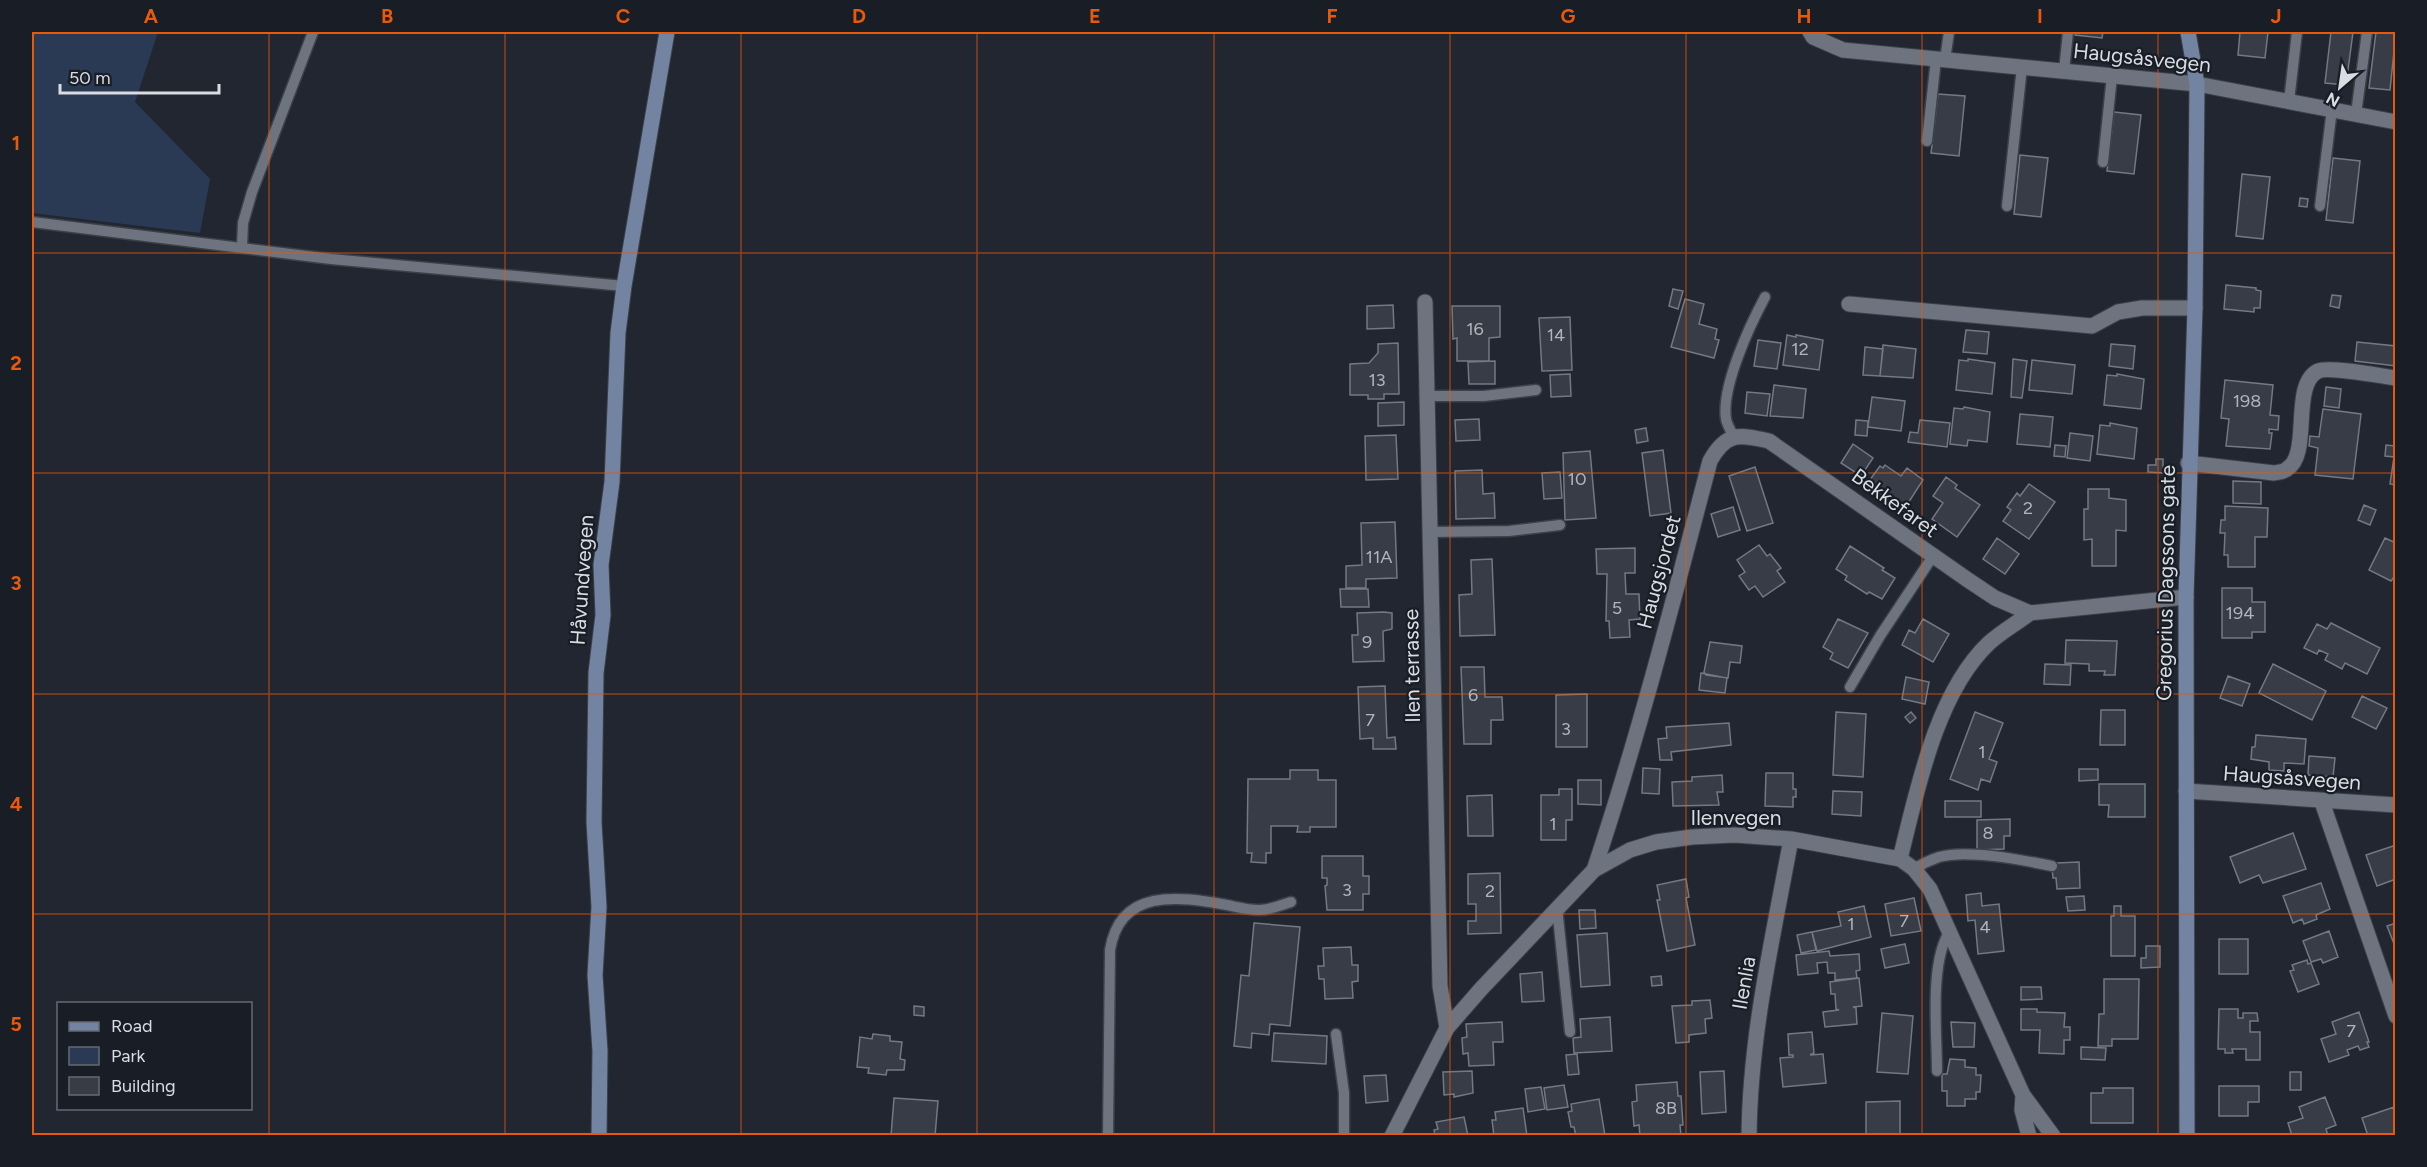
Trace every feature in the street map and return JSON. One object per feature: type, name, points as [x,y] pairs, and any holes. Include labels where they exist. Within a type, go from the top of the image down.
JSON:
[{"type":"street","name":"Håvundvegen","points":[[599,1136],[600,1051],[595,975],[598,907],[594,822],[596,673],[603,615],[601,565],[612,482],[618,333],[667,32]]},
{"type":"street","name":"Gregorius Dagssons gate","points":[[2187,1136],[2186,597],[2188,463],[2195,308],[2197,84],[2188,32]]},
{"type":"street","name":"Haugsåsvegen","points":[[1812,34],[1843,50],[2197,84],[2396,122]]},
{"type":"street","name":"Ilen terrasse","points":[[1425,302],[1440,986],[1447,1028]]},
{"type":"street","points":[[1849,304],[2092,326],[2118,312],[2142,308],[2195,308]]},
{"type":"street","points":[[2188,463],[2274,473],[2287,470],[2294,462],[2298,448],[2306,388],[2310,378],[2318,371],[2334,370],[2396,378]]},
{"type":"street","name":"Bekkefaret","points":[[1734,436],[1769,441],[1995,598],[2030,614]]},
{"type":"street","name":"Haugsjordet","points":[[1594,870],[1619,795],[1663,643],[1710,461],[1719,445],[1734,436]]},
{"type":"street","points":[[1900,859],[1924,764],[1940,722],[1967,669],[1989,643],[2030,614],[2186,597]]},
{"type":"street","name":"Haugsåsvegen","points":[[2186,791],[2396,806]]},
{"type":"street","points":[[2322,802],[2396,1016]]},
{"type":"street","name":"Ilenvegen","points":[[1392,1136],[1447,1028],[1594,870],[1630,850],[1656,842],[1734,835],[1791,839],[1900,859],[1914,869],[1929,889],[1950,931],[2023,1095],[2054,1136]]},
{"type":"street","name":"Ilenlia","points":[[1749,1136],[1749,1101],[1755,1036],[1791,839]]},
{"type":"street","points":[[2023,1095],[2022,1110],[2029,1136]]},
{"type":"lane","points":[[242,247],[243,222],[252,192],[313,32]]},
{"type":"lane","points":[[1927,141],[1940,59],[1949,32]]},
{"type":"lane","points":[[2064,71],[2068,32]]},
{"type":"lane","points":[[2289,101],[2297,32]]},
{"type":"lane","points":[[2356,114],[2367,32]]},
{"type":"lane","points":[[2007,206],[2022,67]]},
{"type":"lane","points":[[2103,162],[2112,76]]},
{"type":"lane","points":[[2320,206],[2331,109]]},
{"type":"lane","points":[[32,222],[331,259],[624,285]]},
{"type":"lane","points":[[1734,436],[1726,420],[1727,397],[1743,339],[1765,297]]},
{"type":"lane","points":[[1428,396],[1484,396],[1536,390]]},
{"type":"lane","points":[[1430,532],[1509,531],[1560,525]]},
{"type":"lane","points":[[1850,687],[1880,636],[1933,556]]},
{"type":"lane","points":[[1914,869],[1942,856],[2012,858],[2052,866]]},
{"type":"lane","points":[[1108,1136],[1110,950],[1117,926],[1124,916],[1142,904],[1157,900],[1178,899],[1259,910],[1291,902]]},
{"type":"lane","points":[[1557,908],[1570,1032]]},
{"type":"lane","points":[[1937,1071],[1937,970],[1940,953],[1950,931]]},
{"type":"lane","points":[[1336,1034],[1344,1093],[1344,1136]]},
{"type":"green space","points":[[32,32],[158,32],[135,102],[210,179],[200,233],[32,213]]},
{"type":"building","points":[[2075,32],[2103,32],[2102,38],[2075,35]]},
{"type":"building","points":[[2240,32],[2268,32],[2265,58],[2238,55]]},
{"type":"building","points":[[2331,32],[2353,32],[2346,85],[2325,83]]},
{"type":"building","points":[[2376,32],[2396,32],[2390,90],[2369,88]]},
{"type":"building","points":[[1938,94],[1965,96],[1959,156],[1931,153]]},
{"type":"building","points":[[2114,112],[2141,115],[2134,174],[2107,171]]},
{"type":"building","points":[[2020,155],[2048,158],[2041,217],[2014,214]]},
{"type":"building","points":[[2333,158],[2360,161],[2353,223],[2326,220]]},
{"type":"building","points":[[2242,174],[2270,177],[2263,239],[2236,236]]},
{"type":"building","points":[[2300,198],[2308,199],[2307,207],[2299,206]]},
{"type":"building","points":[[2226,285],[2256,288],[2261,291],[2260,308],[2254,308],[2254,312],[2224,309]]},
{"type":"building","points":[[1673,289],[1683,291],[1678,309],[1669,306]]},
{"type":"building","points":[[2332,295],[2341,296],[2339,308],[2330,306]]},
{"type":"building","points":[[1685,299],[1704,304],[1699,324],[1717,329],[1715,339],[1719,340],[1714,358],[1671,347]]},
{"type":"building","points":[[1393,305],[1394,328],[1367,329],[1367,306]]},
{"type":"building","points":[[1452,306],[1500,306],[1500,337],[1489,338],[1489,361],[1457,361],[1457,338],[1453,339]]},
{"type":"building","points":[[1570,317],[1572,370],[1542,371],[1539,318]]},
{"type":"building","points":[[1966,330],[1989,332],[1987,354],[1963,352]]},
{"type":"building","points":[[1787,335],[1823,340],[1819,370],[1783,365]]},
{"type":"building","points":[[1758,340],[1781,343],[1777,369],[1754,366]]},
{"type":"building","points":[[2357,342],[2396,346],[2396,366],[2355,361]]},
{"type":"building","points":[[1398,343],[1399,394],[1384,394],[1384,399],[1368,399],[1368,395],[1350,395],[1350,364],[1369,363],[1378,353],[1378,344]]},
{"type":"building","points":[[2111,344],[2135,346],[2133,369],[2109,366]]},
{"type":"building","points":[[1883,345],[1916,349],[1913,378],[1880,376]]},
{"type":"building","points":[[1865,347],[1883,349],[1880,376],[1863,375]]},
{"type":"building","points":[[1968,359],[1995,363],[1992,394],[1956,390],[1959,360],[1968,361]]},
{"type":"building","points":[[2013,359],[2027,361],[2022,398],[2011,397]]},
{"type":"building","points":[[2032,360],[2075,365],[2072,394],[2029,390]]},
{"type":"building","points":[[1495,361],[1495,384],[1469,384],[1468,362]]},
{"type":"building","points":[[1570,374],[1571,396],[1551,397],[1550,375]]},
{"type":"building","points":[[2117,374],[2144,379],[2141,409],[2104,405],[2107,375],[2117,376]]},
{"type":"building","points":[[2225,380],[2273,385],[2270,415],[2279,416],[2278,430],[2269,429],[2269,433],[2272,433],[2270,449],[2226,446],[2229,419],[2221,418]]},
{"type":"building","points":[[1774,385],[1806,389],[1803,418],[1770,416]]},
{"type":"building","points":[[2326,387],[2341,389],[2339,408],[2324,406]]},
{"type":"building","points":[[1747,392],[1770,394],[1767,416],[1745,413]]},
{"type":"building","points":[[1872,397],[1905,401],[1901,431],[1868,427]]},
{"type":"building","points":[[1404,402],[1404,425],[1378,426],[1378,403]]},
{"type":"building","points":[[1964,407],[1990,412],[1987,442],[1968,440],[1967,446],[1950,444],[1954,408],[1963,409]]},
{"type":"building","points":[[2323,409],[2361,414],[2353,479],[2315,475],[2318,448],[2309,446],[2310,436],[2319,437]]},
{"type":"building","points":[[2020,414],[2053,417],[2050,447],[2017,444]]},
{"type":"building","points":[[1479,419],[1480,440],[1456,441],[1455,420]]},
{"type":"building","points":[[1856,420],[1868,421],[1867,436],[1855,435]]},
{"type":"building","points":[[1920,420],[1950,423],[1947,447],[1908,442],[1910,432],[1918,433]]},
{"type":"building","points":[[2110,423],[2137,428],[2134,459],[2097,454],[2100,425],[2110,426]]},
{"type":"building","points":[[1646,428],[1648,441],[1637,443],[1635,430]]},
{"type":"building","points":[[2070,433],[2093,436],[2090,461],[2067,458]]},
{"type":"building","points":[[1396,435],[1398,479],[1366,480],[1365,436]]},
{"type":"building","points":[[2396,443],[2396,485],[2390,484],[2394,457],[2385,456],[2386,445],[2395,446]]},
{"type":"building","points":[[1853,444],[1873,458],[1861,476],[1841,463]]},
{"type":"building","points":[[2055,445],[2066,446],[2065,457],[2054,456]]},
{"type":"building","points":[[1663,450],[1671,513],[1650,516],[1642,453]]},
{"type":"building","points":[[1590,451],[1596,518],[1565,520],[1563,453]]},
{"type":"building","points":[[2156,459],[2163,459],[2163,473],[2148,472],[2148,465],[2156,465]]},
{"type":"building","points":[[1885,465],[1901,476],[1907,468],[1923,480],[1903,511],[1869,487],[1872,483],[1869,481],[1880,466],[1883,468]]},
{"type":"building","points":[[1755,467],[1773,523],[1747,531],[1729,476]]},
{"type":"building","points":[[1482,470],[1483,494],[1494,493],[1495,518],[1456,519],[1455,471]]},
{"type":"building","points":[[1560,472],[1562,498],[1544,499],[1542,473]]},
{"type":"building","points":[[1946,477],[1957,485],[1955,488],[1980,505],[1957,537],[1932,519],[1943,503],[1933,496]]},
{"type":"building","points":[[2233,481],[2261,482],[2261,504],[2233,503]]},
{"type":"building","points":[[2029,484],[2055,502],[2029,539],[2003,521],[2011,510],[2007,507],[2017,493],[2020,496]]},
{"type":"building","points":[[2088,489],[2109,489],[2109,498],[2126,500],[2126,531],[2116,530],[2116,566],[2092,566],[2092,539],[2084,540],[2084,509],[2088,509]]},
{"type":"building","points":[[2364,505],[2376,510],[2370,525],[2358,520]]},
{"type":"building","points":[[2225,506],[2268,508],[2267,537],[2255,537],[2255,567],[2228,567],[2228,555],[2224,555],[2225,533],[2220,533],[2221,520],[2225,520]]},
{"type":"building","points":[[1733,507],[1740,530],[1718,537],[1711,514]]},
{"type":"building","points":[[1395,522],[1397,578],[1366,579],[1366,588],[1346,588],[1346,566],[1362,565],[1361,523]]},
{"type":"building","points":[[1997,538],[2019,554],[2005,574],[1983,559]]},
{"type":"building","points":[[2385,538],[2396,543],[2396,578],[2394,577],[2391,581],[2369,570]]},
{"type":"building","points":[[1759,545],[1767,556],[1770,554],[1781,568],[1777,571],[1785,582],[1763,597],[1755,586],[1749,590],[1739,576],[1745,572],[1737,560]]},
{"type":"building","points":[[1850,546],[1895,578],[1882,599],[1869,592],[1867,594],[1845,580],[1847,576],[1836,569]]},
{"type":"building","points":[[1635,548],[1635,573],[1625,573],[1626,594],[1639,594],[1640,619],[1629,620],[1630,637],[1610,638],[1609,621],[1606,621],[1607,574],[1597,574],[1596,549]]},
{"type":"building","points":[[1492,559],[1495,635],[1460,636],[1459,595],[1472,594],[1471,560]]},
{"type":"building","points":[[2222,588],[2252,588],[2252,602],[2265,602],[2265,632],[2252,632],[2252,638],[2222,638]]},
{"type":"building","points":[[1340,589],[1368,589],[1369,607],[1341,607]]},
{"type":"building","points":[[1357,613],[1392,613],[1392,629],[1383,631],[1384,661],[1353,662],[1352,635],[1358,635]]},
{"type":"building","points":[[1838,619],[1868,633],[1848,668],[1830,659],[1833,653],[1823,647]]},
{"type":"building","points":[[1923,619],[1949,634],[1933,662],[1902,645],[1909,630],[1915,633]]},
{"type":"building","points":[[2331,623],[2380,648],[2367,674],[2345,663],[2342,669],[2325,660],[2328,654],[2319,650],[2317,654],[2304,648],[2317,624],[2327,629]]},
{"type":"building","points":[[2066,640],[2117,641],[2115,675],[2104,675],[2105,671],[2089,671],[2089,664],[2065,663]]},
{"type":"building","points":[[1710,642],[1742,646],[1740,663],[1730,662],[1728,678],[1706,675],[1704,672]]},
{"type":"building","points":[[2045,664],[2071,665],[2070,685],[2044,684]]},
{"type":"building","points":[[2273,664],[2326,691],[2312,720],[2259,693]]},
{"type":"building","points":[[1461,667],[1484,667],[1485,697],[1502,697],[1503,720],[1491,720],[1491,744],[1464,744]]},
{"type":"building","points":[[1701,673],[1727,678],[1725,693],[1699,690]]},
{"type":"building","points":[[2228,676],[2250,684],[2242,706],[2220,698]]},
{"type":"building","points":[[1906,677],[1929,682],[1925,704],[1902,699]]},
{"type":"building","points":[[1385,686],[1387,738],[1395,737],[1396,749],[1373,749],[1373,738],[1360,739],[1358,687]]},
{"type":"building","points":[[1587,694],[1587,747],[1556,747],[1556,695]]},
{"type":"building","points":[[2362,696],[2387,708],[2376,729],[2352,717]]},
{"type":"building","points":[[2101,710],[2125,710],[2125,745],[2100,745]]},
{"type":"building","points":[[1836,712],[1866,714],[1863,777],[1833,775]]},
{"type":"building","points":[[1911,712],[1916,718],[1910,723],[1905,717]]},
{"type":"building","points":[[1975,712],[2003,723],[1989,759],[1997,762],[1990,782],[1981,779],[1978,790],[1950,779]]},
{"type":"building","points":[[1729,723],[1731,745],[1671,752],[1672,760],[1660,760],[1658,739],[1667,738],[1666,727]]},
{"type":"building","points":[[2256,735],[2306,739],[2304,764],[2284,763],[2284,771],[2269,770],[2269,762],[2251,759]]},
{"type":"building","points":[[2309,756],[2335,758],[2333,777],[2308,775]]},
{"type":"building","points":[[1643,768],[1660,769],[1659,794],[1642,793]]},
{"type":"building","points":[[2079,769],[2098,769],[2098,780],[2079,781]]},
{"type":"building","points":[[1290,770],[1318,770],[1318,780],[1336,780],[1336,827],[1310,827],[1310,832],[1297,832],[1298,826],[1271,826],[1271,853],[1266,853],[1266,863],[1251,862],[1252,853],[1247,853],[1248,779],[1290,779]]},
{"type":"building","points":[[1766,773],[1793,773],[1793,789],[1796,789],[1796,797],[1793,797],[1793,807],[1765,806]]},
{"type":"building","points":[[1722,775],[1723,792],[1717,792],[1719,805],[1673,806],[1672,782],[1692,781],[1692,777]]},
{"type":"building","points":[[1578,780],[1601,780],[1601,805],[1578,804]]},
{"type":"building","points":[[2099,784],[2145,784],[2145,817],[2108,817],[2109,805],[2099,805]]},
{"type":"building","points":[[1559,789],[1572,789],[1572,820],[1566,820],[1566,840],[1541,840],[1541,795],[1559,795]]},
{"type":"building","points":[[1833,791],[1862,792],[1861,816],[1832,814]]},
{"type":"building","points":[[1492,795],[1493,836],[1468,836],[1467,796]]},
{"type":"building","points":[[1945,801],[1981,801],[1981,817],[1945,817]]},
{"type":"building","points":[[2010,819],[2010,836],[2004,836],[2004,849],[1977,850],[1977,820]]},
{"type":"building","points":[[2293,833],[2306,869],[2263,883],[2259,875],[2240,883],[2230,857]]},
{"type":"building","points":[[2396,845],[2396,879],[2377,886],[2366,855]]},
{"type":"building","points":[[1322,856],[1363,856],[1363,876],[1369,876],[1369,894],[1363,894],[1363,910],[1327,910],[1325,886],[1327,878],[1322,878]]},
{"type":"building","points":[[2079,862],[2080,888],[2057,889],[2052,868],[2056,863]]},
{"type":"building","points":[[1500,873],[1501,933],[1468,934],[1468,921],[1476,921],[1476,904],[1468,904],[1468,874]]},
{"type":"building","points":[[1686,879],[1689,897],[1686,898],[1695,945],[1667,951],[1657,900],[1660,900],[1657,885]]},
{"type":"building","points":[[2321,883],[2330,909],[2316,915],[2317,919],[2304,924],[2302,919],[2293,923],[2283,896]]},
{"type":"building","points":[[1981,893],[1982,906],[1999,904],[2004,951],[1978,954],[1975,920],[1968,921],[1966,895]]},
{"type":"building","points":[[2084,896],[2085,910],[2068,911],[2066,897]]},
{"type":"building","points":[[1914,898],[1921,931],[1891,936],[1885,904]]},
{"type":"building","points":[[1864,906],[1871,937],[1817,951],[1812,932],[1841,926],[1838,912]]},
{"type":"building","points":[[2114,906],[2121,906],[2121,916],[2135,916],[2135,956],[2111,956],[2111,916],[2114,916]]},
{"type":"building","points":[[1579,910],[1595,910],[1596,928],[1580,929]]},
{"type":"building","points":[[1254,923],[1300,927],[1290,1026],[1270,1024],[1269,1035],[1252,1033],[1251,1048],[1234,1046],[1241,975],[1249,976]]},
{"type":"building","points":[[2396,923],[2396,949],[2387,926]]},
{"type":"building","points":[[2329,931],[2338,957],[2323,963],[2321,959],[2311,962],[2303,941]]},
{"type":"building","points":[[1812,932],[1816,950],[1801,953],[1797,935]]},
{"type":"building","points":[[1607,933],[1610,985],[1581,987],[1577,935]]},
{"type":"building","points":[[2219,939],[2248,939],[2248,974],[2219,974]]},
{"type":"building","points":[[1905,944],[1909,963],[1885,968],[1881,949]]},
{"type":"building","points":[[2146,946],[2160,946],[2160,967],[2141,968],[2141,958],[2146,958]]},
{"type":"building","points":[[1351,947],[1352,965],[1358,965],[1358,981],[1352,982],[1353,998],[1325,999],[1324,979],[1319,979],[1318,966],[1324,966],[1323,948]]},
{"type":"building","points":[[1829,951],[1830,956],[1859,954],[1860,970],[1856,971],[1857,978],[1835,980],[1835,973],[1828,973],[1827,962],[1817,963],[1818,973],[1798,975],[1796,955]]},
{"type":"building","points":[[2307,960],[2308,964],[2311,963],[2319,984],[2298,992],[2290,971],[2294,970],[2292,965]]},
{"type":"building","points":[[1542,972],[1544,1001],[1522,1002],[1520,974]]},
{"type":"building","points":[[1661,976],[1662,985],[1652,986],[1651,977]]},
{"type":"building","points":[[1859,978],[1862,1006],[1853,1007],[1856,1008],[1857,1024],[1825,1027],[1823,1012],[1839,1010],[1836,1009],[1835,994],[1831,994],[1830,982]]},
{"type":"building","points":[[2104,979],[2139,979],[2138,1039],[2112,1039],[2112,1046],[2098,1046],[2099,1014],[2104,1014]]},
{"type":"building","points":[[2021,987],[2041,987],[2042,999],[2021,1000]]},
{"type":"building","points":[[1710,1000],[1712,1018],[1705,1019],[1706,1033],[1689,1035],[1689,1042],[1676,1043],[1672,1006],[1692,1005],[1692,1001]]},
{"type":"building","points":[[914,1006],[924,1007],[924,1016],[914,1015]]},
{"type":"building","points":[[2021,1009],[2065,1013],[2064,1027],[2070,1027],[2070,1040],[2064,1040],[2064,1054],[2039,1053],[2040,1030],[2021,1030]]},
{"type":"building","points":[[2219,1009],[2238,1009],[2238,1018],[2243,1018],[2243,1013],[2257,1013],[2258,1021],[2250,1021],[2250,1032],[2260,1032],[2260,1060],[2246,1060],[2246,1049],[2232,1049],[2233,1053],[2225,1053],[2225,1049],[2218,1049]]},
{"type":"building","points":[[2359,1012],[2369,1047],[2360,1050],[2358,1046],[2347,1050],[2349,1055],[2329,1062],[2321,1039],[2336,1034],[2332,1022]]},
{"type":"building","points":[[1882,1013],[1913,1016],[1908,1074],[1877,1072]]},
{"type":"building","points":[[1610,1017],[1612,1051],[1574,1053],[1573,1038],[1581,1037],[1580,1019]]},
{"type":"building","points":[[1502,1022],[1503,1042],[1493,1042],[1494,1065],[1469,1066],[1468,1053],[1463,1054],[1462,1038],[1467,1037],[1466,1024]]},
{"type":"building","points":[[1951,1022],[1975,1023],[1974,1047],[1953,1047]]},
{"type":"building","points":[[1812,1032],[1814,1053],[1810,1055],[1823,1054],[1826,1083],[1783,1087],[1780,1058],[1793,1057],[1789,1055],[1788,1034]]},
{"type":"building","points":[[1274,1033],[1327,1036],[1326,1064],[1272,1061]]},
{"type":"building","points":[[873,1034],[890,1036],[890,1041],[902,1042],[900,1059],[905,1060],[904,1070],[887,1070],[886,1075],[868,1073],[869,1068],[857,1067],[860,1037],[872,1039]]},
{"type":"building","points":[[2081,1047],[2106,1048],[2105,1060],[2081,1059]]},
{"type":"building","points":[[1577,1054],[1579,1074],[1568,1075],[1566,1055]]},
{"type":"building","points":[[1950,1059],[1965,1060],[1965,1067],[1976,1068],[1976,1075],[1981,1075],[1980,1092],[1976,1092],[1976,1099],[1965,1099],[1965,1106],[1947,1106],[1947,1091],[1942,1091],[1942,1074],[1947,1074]]},
{"type":"building","points":[[1472,1071],[1473,1093],[1454,1097],[1454,1094],[1444,1095],[1443,1072]]},
{"type":"building","points":[[1724,1071],[1726,1112],[1702,1114],[1700,1072]]},
{"type":"building","points":[[2290,1072],[2301,1072],[2301,1090],[2290,1090]]},
{"type":"building","points":[[1386,1075],[1388,1101],[1366,1103],[1364,1076]]},
{"type":"building","points":[[1677,1082],[1678,1096],[1681,1096],[1683,1125],[1680,1125],[1681,1136],[1640,1136],[1639,1125],[1634,1126],[1632,1102],[1637,1101],[1636,1085]]},
{"type":"building","points":[[1564,1085],[1568,1107],[1547,1110],[1544,1088]]},
{"type":"building","points":[[2219,1086],[2259,1086],[2259,1102],[2248,1102],[2248,1116],[2219,1116]]},
{"type":"building","points":[[1541,1087],[1545,1109],[1528,1112],[1525,1089]]},
{"type":"building","points":[[2103,1088],[2133,1088],[2133,1123],[2091,1123],[2091,1093],[2103,1093]]},
{"type":"building","points":[[2325,1097],[2336,1125],[2326,1129],[2328,1136],[2292,1136],[2288,1123],[2303,1118],[2299,1107]]},
{"type":"building","points":[[894,1098],[938,1101],[935,1136],[891,1136]]},
{"type":"building","points":[[1599,1099],[1605,1136],[1576,1136],[1574,1127],[1571,1127],[1568,1112],[1572,1111],[1571,1104]]},
{"type":"building","points":[[1900,1101],[1900,1136],[1866,1136],[1866,1102]]},
{"type":"building","points":[[2394,1107],[2396,1136],[2368,1136],[2362,1118]]},
{"type":"building","points":[[1523,1108],[1527,1136],[1494,1136],[1492,1120],[1496,1120],[1495,1112]]},
{"type":"building","points":[[1464,1117],[1468,1136],[1435,1136],[1434,1130],[1438,1129],[1436,1122]]}]
